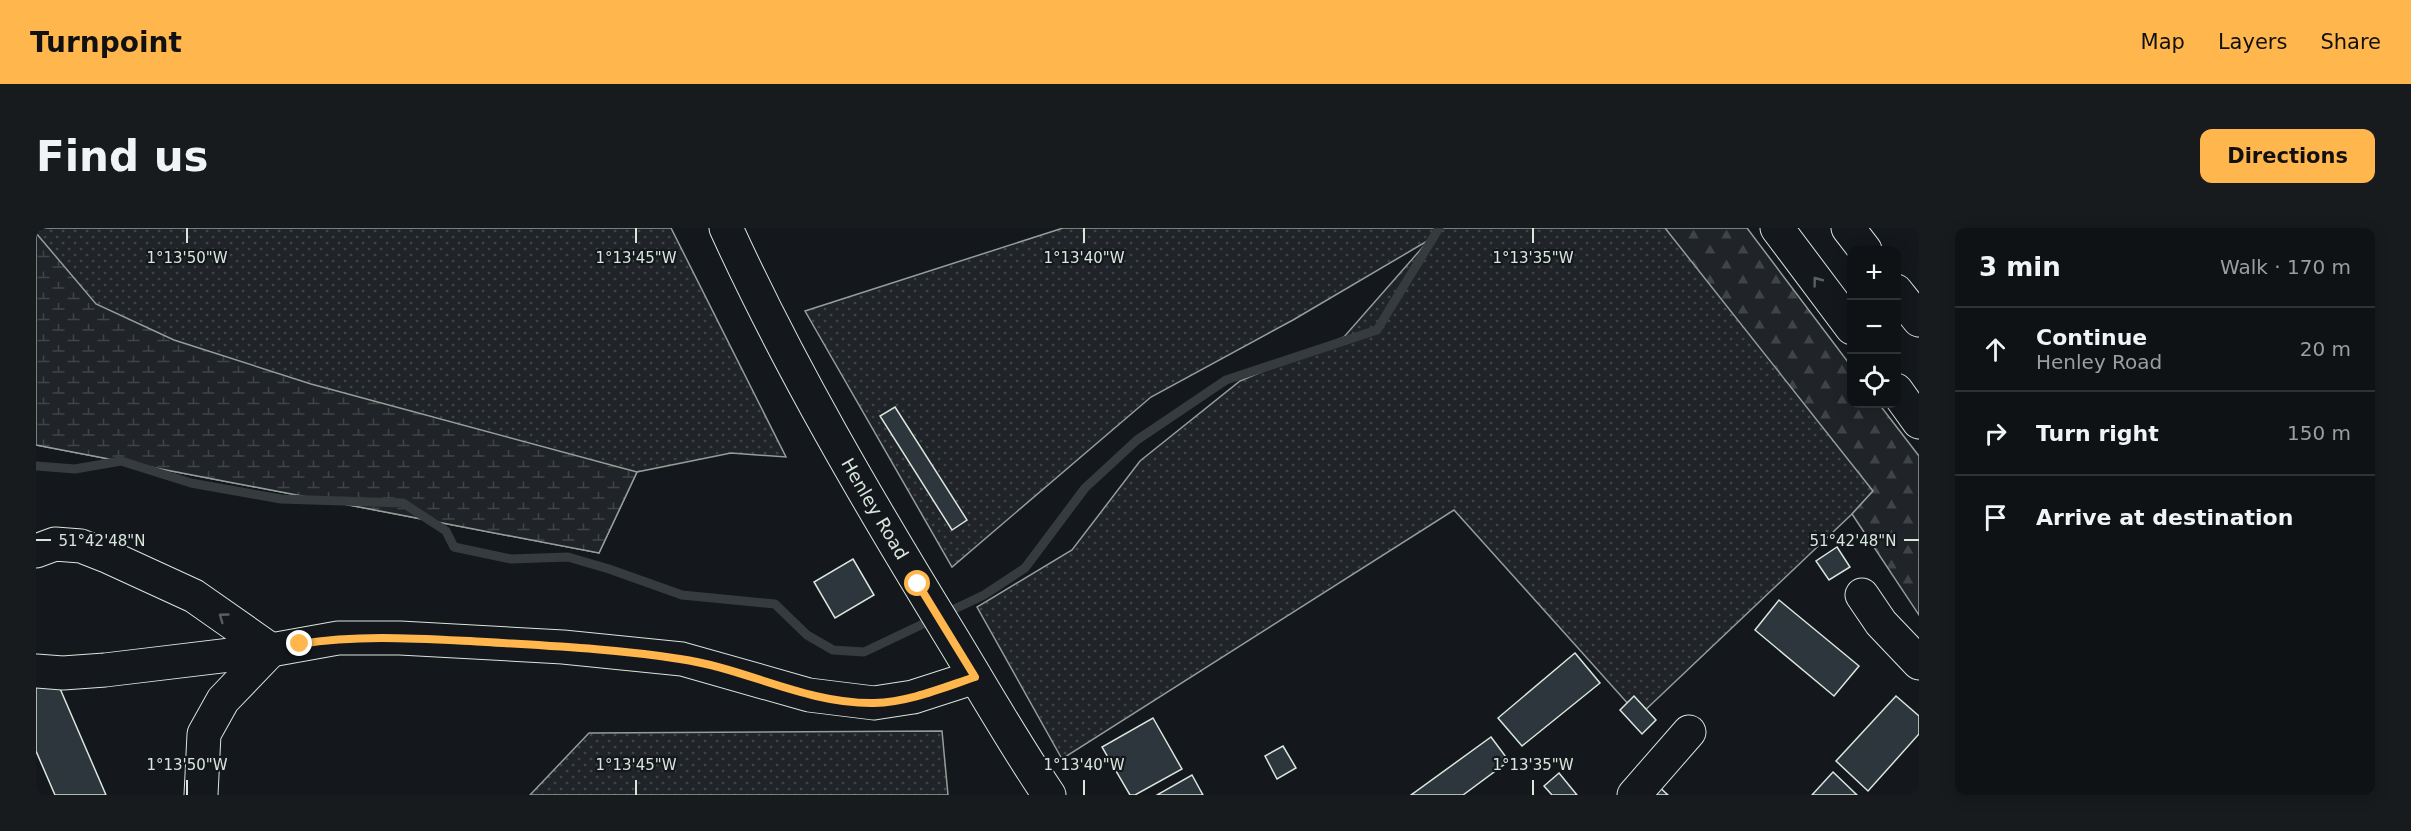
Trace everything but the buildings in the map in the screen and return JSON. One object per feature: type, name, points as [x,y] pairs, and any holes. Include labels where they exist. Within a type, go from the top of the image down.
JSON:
[{"type":"street","name":"Henley Road","points":[[726,228],[764,311],[918,584],[950,634],[1005,730],[1049,795]]},
{"type":"street","points":[[1777,228],[1847,323]]},
{"type":"street","points":[[1848,228],[1862,246]]},
{"type":"street","points":[[1901,297],[1919,320]]},
{"type":"street","points":[[1901,397],[1919,422]]},
{"type":"street","points":[[36,551],[55,544],[81,546],[109,557],[194,596],[271,650]]},
{"type":"street","points":[[1862,595],[1881,623],[1919,663]]},
{"type":"street","points":[[36,671],[63,673],[105,670],[271,650],[338,638],[359,638],[563,646],[682,659],[809,695],[874,703],[913,697],[975,677]]},
{"type":"street","points":[[201,795],[204,734],[223,700],[271,650]]},
{"type":"street","points":[[1634,795],[1689,732]]},
{"type":"green space","points":[[36,228],[671,228],[786,457],[731,453],[637,472],[599,553],[36,445]]},
{"type":"green space","points":[[1063,228],[1698,228],[1873,491],[1852,514],[1639,716],[1454,510],[1062,759],[977,607],[1072,550],[1140,461],[1240,381],[1344,337],[1429,240],[1293,320],[1151,397],[952,567],[805,311]]},
{"type":"green space","points":[[1665,228],[1747,228],[1847,361],[1847,408],[1882,408],[1919,456],[1919,615],[1852,514],[1873,491]]},
{"type":"green space","points":[[36,233],[96,304],[174,340],[311,384],[637,472],[599,553],[36,445]]},
{"type":"green space","points":[[942,731],[948,795],[530,795],[589,733]]},
{"type":"waterway","points":[[36,466],[75,469],[121,461],[191,483],[281,499],[403,503],[446,531],[454,547],[511,559],[568,557],[682,595],[775,604],[807,635],[833,650],[864,652],[984,595],[1025,568],[1085,488],[1137,440],[1226,380],[1377,330],[1439,228]]},
{"type":"route","points":[[300,644],[338,638],[400,638],[563,646],[682,659],[809,695],[874,703],[913,697],[975,677],[918,584]]}]
